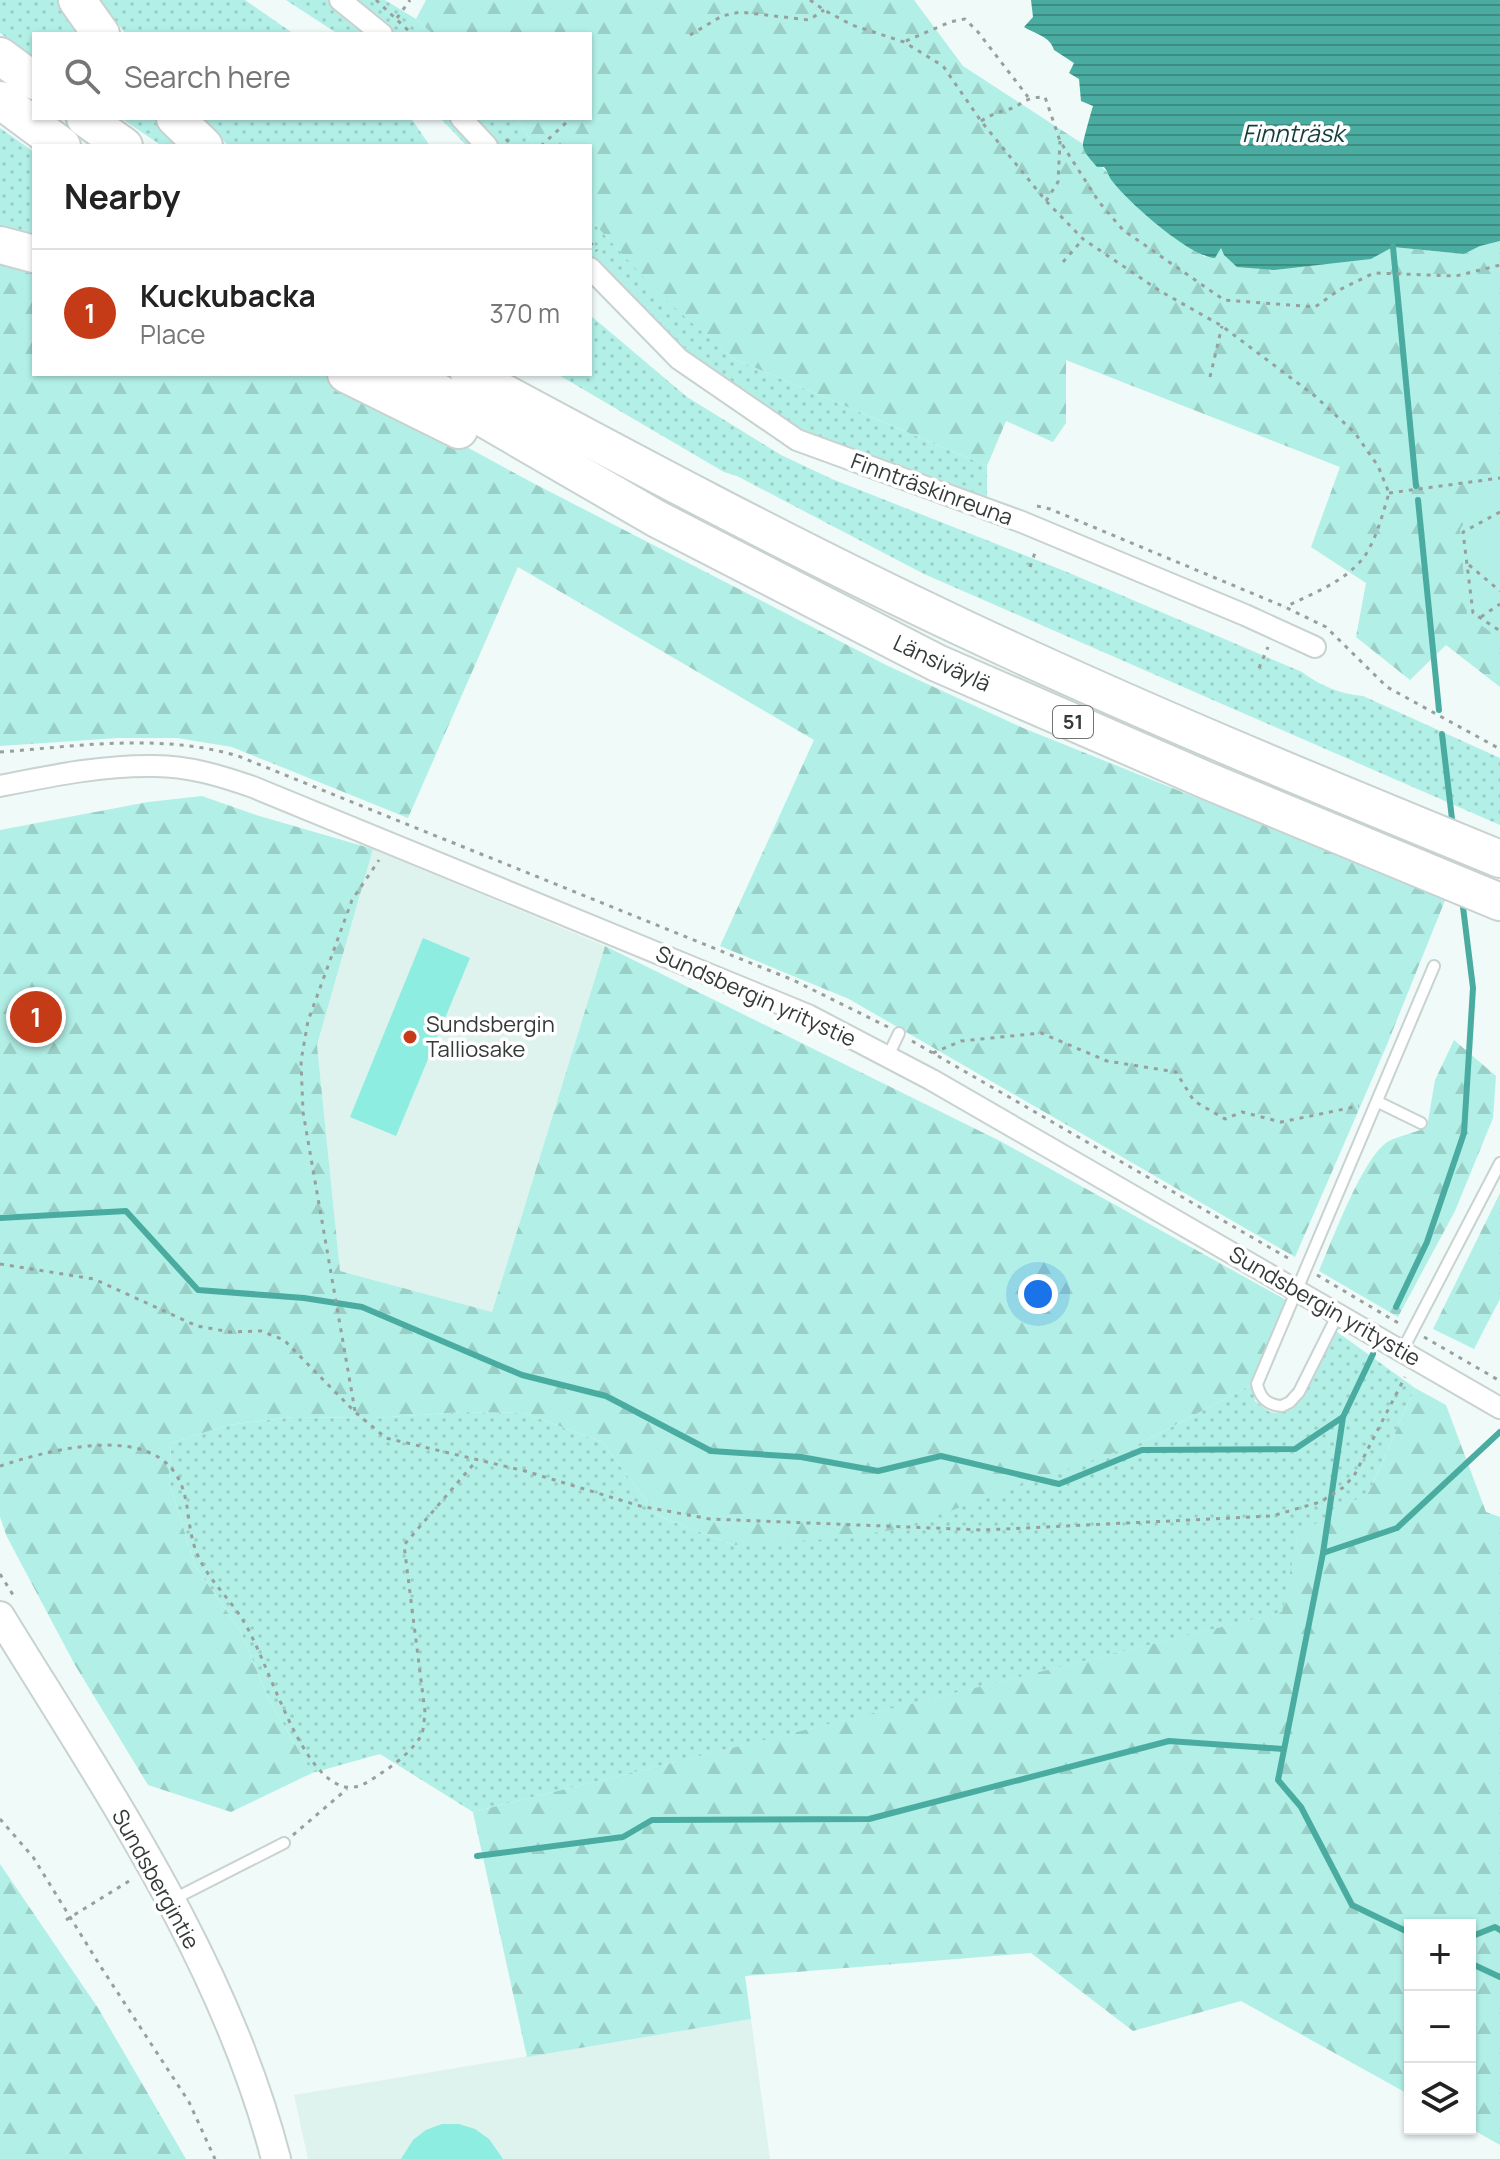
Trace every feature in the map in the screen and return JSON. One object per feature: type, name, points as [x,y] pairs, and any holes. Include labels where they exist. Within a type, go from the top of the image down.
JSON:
[{"type":"highway","points":[[77,0],[100,32]]},
{"type":"highway","points":[[0,56],[32,80]]},
{"type":"highway","points":[[0,100],[59,144]]},
{"type":"highway","points":[[88,120],[121,144]]},
{"type":"highway","points":[[177,120],[202,144]]},
{"type":"highway","points":[[0,245],[32,253]]},
{"type":"highway","points":[[350,376],[534,467],[657,519]]},
{"type":"highway","name":"Länsiväylä","points":[[410,376],[657,519],[937,663],[1208,781],[1500,902]]},
{"type":"highway","name":"Länsiväylä","points":[[473,376],[685,491],[964,628],[1238,752],[1500,859]]},
{"type":"highway","points":[[514,376],[685,491]]},
{"type":"main road","name":"Sundsbergintie","points":[[0,1616],[165,1904],[207,1969],[244,2058],[276,2159]]},
{"type":"main road","name":"Sundsbergintie","points":[[0,1643],[140,1874],[165,1904]]},
{"type":"main road","points":[[209,2010],[229,2059],[261,2159]]},
{"type":"street","points":[[340,0],[380,32]]},
{"type":"street","points":[[463,120],[485,144]]},
{"type":"street","name":"Finnträskinreuna","points":[[594,260],[679,359],[797,440],[1022,522],[1315,647]]},
{"type":"street","name":"Sundsbergin yritystie","points":[[0,786],[47,776],[156,765],[222,777],[731,982],[808,1015],[888,1056],[1500,1408]]},
{"type":"lane","points":[[1338,1314],[1299,1392],[1282,1406],[1265,1401],[1259,1394],[1257,1384],[1434,966]]},
{"type":"lane","points":[[888,1056],[899,1033]]},
{"type":"lane","points":[[1378,1102],[1421,1123]]},
{"type":"lane","points":[[1408,1355],[1500,1163]]},
{"type":"lane","points":[[165,1904],[284,1843]]},
{"type":"path","points":[[376,0],[410,32]]},
{"type":"path","points":[[397,18],[410,0]]},
{"type":"path","points":[[810,0],[852,25],[904,42],[943,66],[981,121],[1046,201],[1083,239],[1160,291],[1222,326],[1315,396],[1355,433],[1378,466],[1389,493],[1364,556],[1339,580],[1285,607]]},
{"type":"path","points":[[690,35],[722,16],[740,12],[809,20],[824,10]]},
{"type":"path","points":[[904,42],[950,22],[965,19],[1028,97]]},
{"type":"path","points":[[981,121],[997,110],[1007,110],[1028,97],[1045,97],[1060,141],[1099,202],[1123,230],[1224,300],[1315,307],[1339,290],[1374,273],[1456,276],[1500,265]]},
{"type":"path","points":[[543,144],[568,121]]},
{"type":"path","points":[[1046,201],[1058,182],[1060,141]]},
{"type":"path","points":[[1063,262],[1083,239]]},
{"type":"path","points":[[1210,377],[1222,326]]},
{"type":"path","points":[[1389,493],[1500,478]]},
{"type":"path","points":[[1026,504],[1050,509],[1326,627],[1387,687],[1500,749]]},
{"type":"path","points":[[1500,512],[1463,532],[1473,613],[1500,631]]},
{"type":"path","points":[[1467,564],[1500,591]]},
{"type":"path","points":[[1481,617],[1500,604]]},
{"type":"path","points":[[355,1412],[303,1112],[301,1061],[308,1021],[352,900],[376,865]]},
{"type":"path","points":[[933,1053],[961,1041],[1041,1033],[1107,1061],[1176,1072],[1194,1101],[1225,1119],[1242,1112],[1281,1122],[1378,1102]]},
{"type":"path","points":[[0,1264],[94,1279],[197,1326],[230,1332],[261,1331],[284,1340],[355,1412],[386,1438],[525,1471],[640,1506],[710,1519],[798,1525],[983,1530],[1272,1516],[1320,1502],[1344,1487],[1355,1474],[1408,1355]]},
{"type":"path","points":[[0,1466],[61,1450],[116,1445],[145,1451],[163,1460],[179,1476],[186,1495],[196,1551],[255,1642],[281,1706],[300,1740],[333,1783],[347,1789]]},
{"type":"path","points":[[284,1843],[347,1789],[361,1786],[390,1767],[422,1735],[425,1712],[404,1545],[477,1460]]},
{"type":"path","points":[[0,1819],[33,1857],[69,1919],[189,2102],[215,2159]]},
{"type":"path","points":[[69,1919],[140,1874]]},
{"type":"shaded area","points":[[373,849],[605,946],[492,1312],[340,1271],[317,1045]]},
{"type":"shaded area","points":[[751,2019],[770,2159],[308,2159],[294,2095]]},
{"type":"green space","points":[[0,0],[64,0],[87,32],[32,32],[32,56],[0,33]]},
{"type":"green space","points":[[98,0],[245,0],[291,32],[124,32]]},
{"type":"green space","points":[[286,0],[385,0],[431,32],[335,32]]},
{"type":"green space","points":[[426,0],[914,0],[963,66],[1083,144],[1086,152],[1176,238],[1205,257],[1221,247],[1371,259],[1393,247],[1464,254],[1500,241],[1500,687],[1446,645],[1410,680],[1356,637],[1366,583],[1311,547],[1340,467],[1066,360],[1066,423],[1053,442],[1006,421],[987,466],[732,358],[659,294],[592,221],[592,144],[533,144],[518,120],[592,120],[592,32],[431,32],[416,19]]},
{"type":"green space","points":[[124,120],[166,120],[190,144],[159,144]]},
{"type":"green space","points":[[202,120],[412,120],[429,144],[227,144]]},
{"type":"green space","points":[[442,120],[518,120],[533,144],[465,144]]},
{"type":"green space","points":[[0,128],[32,151],[32,239],[0,231]]},
{"type":"green space","points":[[592,221],[659,293],[732,358],[987,466],[987,519],[825,445],[660,351],[592,286]]},
{"type":"green space","points":[[0,257],[32,265],[32,376],[326,376],[404,413],[886,665],[1023,728],[1446,898],[1386,1047],[1295,1257],[849,999],[720,946],[814,740],[518,567],[408,818],[232,747],[177,738],[118,738],[0,746]]},
{"type":"green space","points":[[592,317],[687,397],[781,455],[832,479],[1067,572],[1302,672],[1331,688],[1363,696],[1500,758],[1500,825],[924,574],[724,472],[560,376],[592,376]]},
{"type":"green space","points":[[1500,488],[1500,638],[1467,616],[1460,530],[1474,505]]},
{"type":"green space","points":[[202,796],[373,849],[317,1045],[340,1271],[492,1312],[605,946],[1002,1142],[1286,1300],[1253,1384],[1141,1443],[899,1529],[831,1539],[734,1545],[658,1516],[602,1442],[524,1413],[294,1417],[228,1425],[171,1443],[169,1481],[195,1566],[240,1630],[269,1700],[312,1773],[231,1812],[148,1785],[75,1665],[7,1537],[0,1517],[0,830],[148,802]]},
{"type":"green space","points":[[1454,1040],[1496,1076],[1493,1118],[1455,1211],[1398,1317],[1319,1271],[1348,1202],[1377,1152],[1389,1141],[1427,1127],[1435,1080]]},
{"type":"green space","points":[[1500,1193],[1500,1299],[1474,1349],[1433,1329]]},
{"type":"green space","points":[[1336,1331],[1415,1388],[1369,1492],[1298,1535],[1283,1612],[473,1812],[380,1754],[312,1773],[269,1700],[240,1630],[195,1566],[169,1481],[171,1443],[228,1425],[294,1417],[524,1413],[602,1442],[658,1516],[734,1545],[1141,1443],[1253,1384],[1255,1401],[1269,1411],[1281,1412],[1301,1395],[1310,1382]]},
{"type":"green space","points":[[1415,1388],[1446,1405],[1486,1512],[1500,1517],[1500,2145],[1476,2131],[1476,1919],[1404,1919],[1404,2092],[1241,2001],[1133,2031],[1031,1953],[745,1976],[751,2019],[527,2057],[473,1812],[1282,1612],[1298,1534],[1369,1492]]},
{"type":"green space","points":[[0,1864],[98,2008],[186,2159],[0,2159]]},
{"type":"water","name":"Finnträsk","points":[[1031,0],[1500,0],[1500,241],[1464,254],[1393,247],[1371,259],[1274,270],[1237,267],[1221,248],[1215,258],[1190,248],[1143,213],[1118,188],[1104,167],[1097,167],[1086,153],[1083,144],[1093,106],[1081,101],[1079,79],[1069,73],[1074,63],[1054,50],[1046,38],[1024,27],[1033,17]]},
{"type":"building","name":"Sundsbergin Talliosake","points":[[423,938],[470,958],[396,1136],[350,1117]]},
{"type":"building","points":[[442,2124],[459,2124],[475,2129],[489,2139],[503,2159],[401,2159],[413,2140],[426,2130]]},
{"type":"waterway","points":[[1393,247],[1416,486]]},
{"type":"waterway","points":[[1418,500],[1439,710]]},
{"type":"waterway","points":[[1442,734],[1452,819]]},
{"type":"waterway","points":[[1396,1307],[1427,1242],[1464,1133],[1473,988],[1463,907]]},
{"type":"waterway","points":[[0,1218],[126,1211],[198,1290],[304,1298],[362,1307],[522,1375],[606,1396],[711,1451],[801,1457],[878,1471],[941,1456],[1059,1484],[1142,1450],[1295,1449],[1343,1417],[1373,1354]]},
{"type":"waterway","points":[[1343,1417],[1323,1553],[1278,1780],[1301,1807],[1352,1905],[1404,1930]]},
{"type":"waterway","points":[[1323,1553],[1397,1528],[1500,1432]]},
{"type":"waterway","points":[[477,1856],[623,1837],[652,1820],[869,1819],[1169,1741],[1283,1749]]},
{"type":"waterway","points":[[1476,1935],[1495,1927],[1500,1930]]},
{"type":"waterway","points":[[1476,1966],[1500,1977]]},
{"type":"place","name":"Kuckubacka","points":[[36,1017]]},
{"type":"place","name":"Sundsbergin Talliosake","points":[[410,1037]]}]
